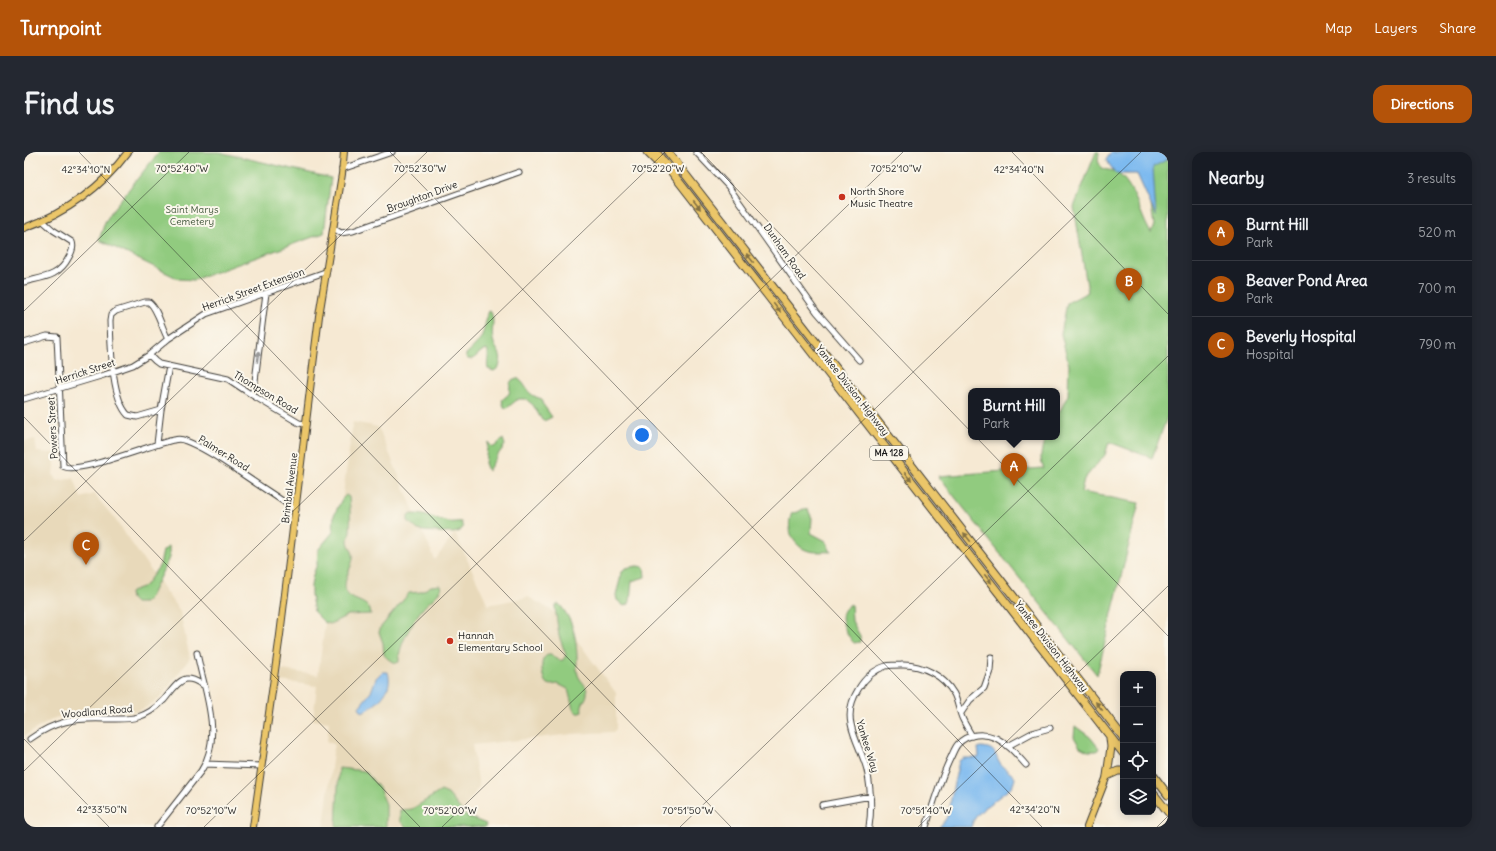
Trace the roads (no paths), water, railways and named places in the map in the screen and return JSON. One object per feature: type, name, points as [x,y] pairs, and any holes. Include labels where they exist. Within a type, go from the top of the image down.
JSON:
[{"type":"highway","points":[[648,152],[686,191]]},
{"type":"highway","name":"Yankee Division Highway","points":[[656,152],[1120,750]]},
{"type":"highway","name":"Yankee Division Highway","points":[[668,152],[1120,733]]},
{"type":"highway","points":[[1107,776],[1111,748],[1109,736]]},
{"type":"highway","points":[[1107,776],[1120,771]]},
{"type":"highway","points":[[1156,779],[1168,795]]},
{"type":"highway","points":[[1156,796],[1168,812]]},
{"type":"main road","points":[[24,228],[43,221],[60,212],[90,192],[118,165],[128,152]]},
{"type":"main road","name":"Brimbal Avenue","points":[[253,827],[296,510],[326,272],[344,152]]},
{"type":"main road","points":[[1087,827],[1107,776]]},
{"type":"street","points":[[342,169],[392,152]]},
{"type":"street","name":"Dunham Road","points":[[696,152],[728,186],[817,312],[859,360]]},
{"type":"street","name":"Broughton Drive","points":[[333,228],[341,233],[352,231],[519,172]]},
{"type":"street","points":[[24,282],[54,274],[61,270],[72,252],[72,242],[53,230],[43,221]]},
{"type":"street","name":"Herrick Street Extension","points":[[149,355],[168,339],[210,312],[326,272]]},
{"type":"street","points":[[252,395],[266,293]]},
{"type":"street","points":[[161,410],[137,416],[128,415],[124,410],[118,396],[113,372],[110,321],[111,315],[114,312],[145,302],[151,303],[168,339]]},
{"type":"street","name":"Powers Street","points":[[24,343],[47,336],[56,337],[63,466],[66,469]]},
{"type":"street","name":"Thompson Road","points":[[149,355],[157,362],[169,366],[228,379],[299,423],[306,424]]},
{"type":"street","name":"Herrick Street","points":[[24,399],[113,372],[137,363],[149,355]]},
{"type":"street","points":[[157,444],[161,410],[169,366]]},
{"type":"street","name":"Palmer Road","points":[[66,469],[73,469],[143,450],[157,444],[174,440],[184,440],[218,458],[296,510]]},
{"type":"street","points":[[157,827],[170,812],[205,764],[212,733],[207,694],[203,685],[197,653]]},
{"type":"street","points":[[961,713],[970,700],[984,688],[990,671],[991,657]]},
{"type":"street","name":"Yankee Way","points":[[869,827],[871,796],[867,768],[850,722],[852,702],[860,686],[870,676],[886,666],[909,664],[923,668],[934,674],[947,683],[954,694],[963,719],[972,736]]},
{"type":"street","name":"Woodland Road","points":[[30,739],[46,728],[58,723],[87,719],[131,719],[153,709],[179,684],[186,680],[195,680],[203,685]]},
{"type":"street","points":[[1008,746],[1032,733],[1050,728]]},
{"type":"street","points":[[926,827],[946,769],[959,743],[972,736],[986,735],[996,738],[1008,746],[1026,765]]},
{"type":"street","points":[[205,764],[261,766]]},
{"type":"street","points":[[822,805],[871,796]]},
{"type":"water","points":[[1111,152],[1168,152],[1168,159],[1153,167],[1156,216],[1137,174],[1116,174],[1106,160]]},
{"type":"water","points":[[382,672],[388,672],[389,685],[386,691],[378,701],[362,712],[359,707],[371,692],[376,678]]},
{"type":"water","points":[[981,747],[994,751],[1000,764],[1015,778],[1013,784],[1009,789],[980,812],[971,827],[939,827],[948,815],[959,761],[963,758],[978,758],[978,748]]},
{"type":"place","name":"North Shore Music Theatre","points":[[842,197]]},
{"type":"place","name":"Beaver Pond Area","points":[[1129,301]]},
{"type":"place","name":"Burnt Hill","points":[[1014,486]]},
{"type":"place","name":"Beverly Hospital","points":[[86,565]]},
{"type":"place","name":"Hannah Elementary School","points":[[450,641]]},
{"type":"park label","name":"Saint Marys Cemetery","points":[[192,214]]}]
